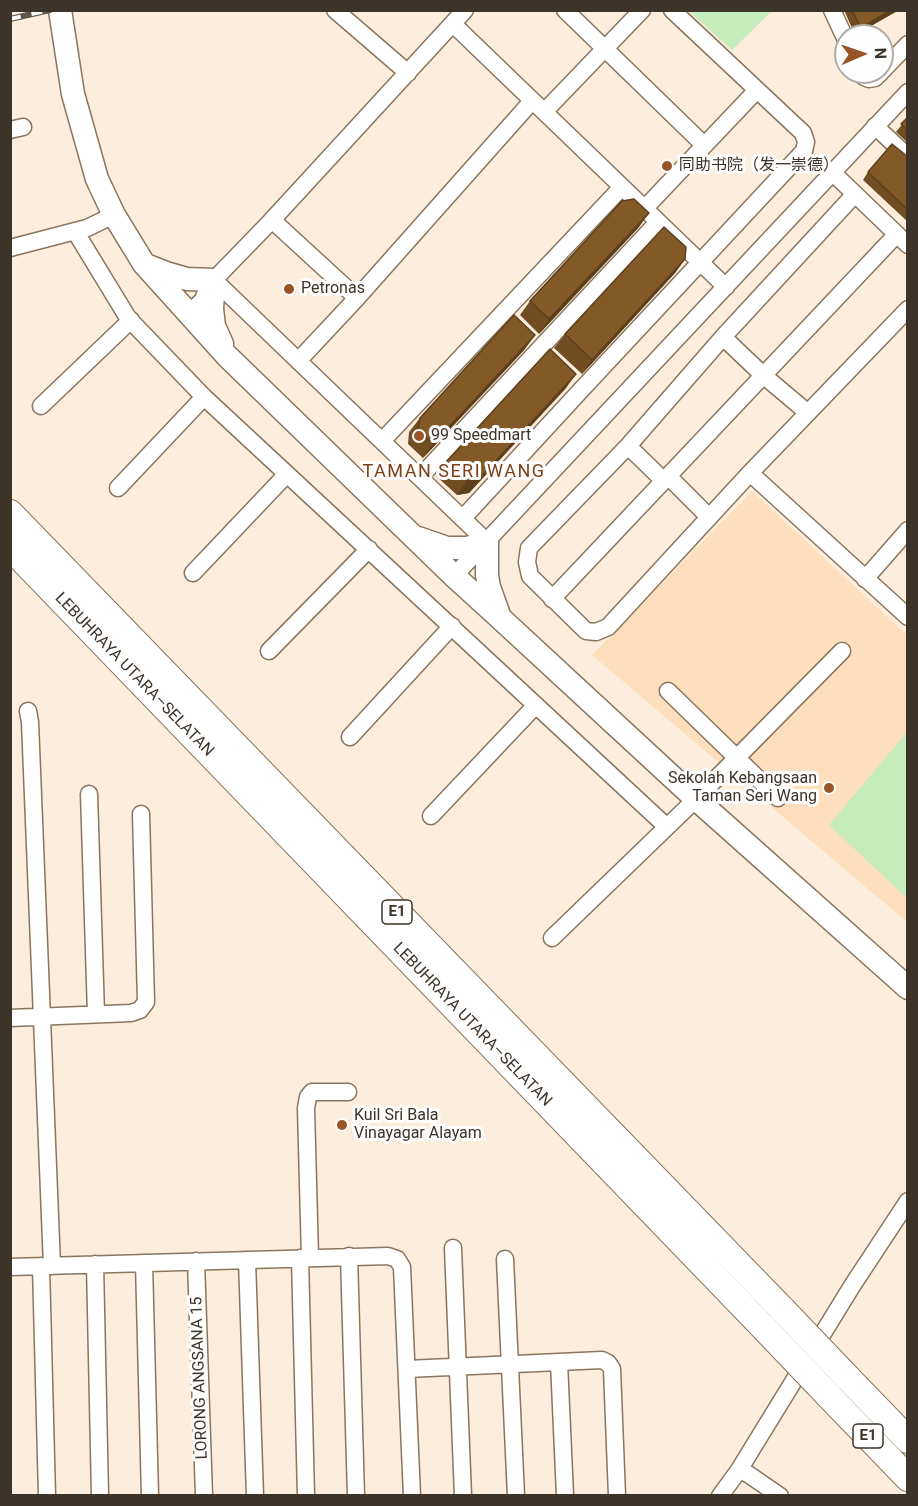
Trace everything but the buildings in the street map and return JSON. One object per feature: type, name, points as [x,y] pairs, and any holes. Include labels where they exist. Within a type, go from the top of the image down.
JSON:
[{"type":"highway","name":"LEBUHRAYA UTARA–SELATAN","points":[[10,513],[908,1440]]},
{"type":"highway","name":"LEBUHRAYA UTARA–SELATAN","points":[[10,547],[908,1478]]},
{"type":"main road","points":[[60,10],[73,94],[97,178],[114,215],[144,264],[227,356],[454,576],[906,988]]},
{"type":"main road","points":[[144,264],[187,279],[211,283],[214,326],[227,356]]},
{"type":"main road","points":[[413,537],[447,548],[467,548],[487,542],[487,575],[499,616]]},
{"type":"street","points":[[335,10],[408,73]]},
{"type":"street","points":[[185,309],[196,291],[211,283],[272,220],[465,10]]},
{"type":"street","points":[[565,10],[704,145]]},
{"type":"street","points":[[298,361],[538,106],[605,50],[642,10]]},
{"type":"street","points":[[463,518],[578,385],[804,151],[806,142],[803,133],[672,10]]},
{"type":"street","points":[[832,10],[839,24]]},
{"type":"street","points":[[453,24],[726,287]]},
{"type":"street","points":[[894,58],[908,44]]},
{"type":"street","points":[[644,209],[756,90]]},
{"type":"street","points":[[454,576],[908,92]]},
{"type":"street","points":[[875,126],[908,157]]},
{"type":"street","points":[[552,599],[764,375],[902,240],[832,172]]},
{"type":"street","points":[[382,441],[507,317],[622,187]]},
{"type":"street","points":[[855,194],[723,337],[628,446],[529,548],[526,562],[530,576],[586,631],[596,632],[608,627],[750,473],[908,309]]},
{"type":"street","points":[[10,248],[92,226],[114,215]]},
{"type":"street","points":[[272,220],[357,298]]},
{"type":"street","points":[[420,477],[545,353],[658,222]]},
{"type":"street","points":[[75,231],[131,320],[204,397],[667,827]]},
{"type":"street","points":[[211,283],[298,361],[487,542]]},
{"type":"street","points":[[41,406],[131,320]]},
{"type":"street","points":[[525,335],[545,353]]},
{"type":"street","points":[[723,337],[808,413]]},
{"type":"street","points":[[118,488],[204,397]]},
{"type":"street","points":[[628,446],[709,517]]},
{"type":"street","points":[[750,473],[908,617]]},
{"type":"street","points":[[193,573],[287,474]]},
{"type":"street","points":[[865,579],[908,530]]},
{"type":"street","points":[[269,651],[369,549]]},
{"type":"street","points":[[350,737],[452,626]]},
{"type":"street","points":[[552,938],[696,799],[842,651]]},
{"type":"street","points":[[668,691],[778,798]]},
{"type":"street","points":[[431,816],[536,705]]},
{"type":"street","points":[[28,711],[42,1017],[47,1496]]},
{"type":"street","points":[[89,794],[96,1014]]},
{"type":"street","points":[[10,1018],[131,1013],[140,1010],[146,1002],[141,814]]},
{"type":"street","points":[[306,1496],[306,1108],[308,1096],[312,1092],[348,1092]]},
{"type":"street","points":[[720,1496],[740,1470],[852,1286],[908,1202]]},
{"type":"street","points":[[453,1248],[463,1496]]},
{"type":"street","points":[[10,1267],[349,1256],[388,1256],[397,1259],[402,1267],[412,1496]]},
{"type":"street","points":[[349,1256],[356,1496]]},
{"type":"street","points":[[505,1259],[516,1496]]},
{"type":"street","points":[[247,1260],[255,1496]]},
{"type":"street","name":"LORONG ANGSANA 15","points":[[196,1261],[204,1496]]},
{"type":"street","points":[[144,1263],[150,1496]]},
{"type":"street","points":[[95,1264],[100,1496]]},
{"type":"street","points":[[407,1369],[602,1360],[608,1363],[612,1369],[617,1496]]},
{"type":"street","points":[[559,1362],[565,1496]]},
{"type":"street","points":[[740,1470],[761,1491],[780,1496]]},
{"type":"shaded area","name":"Sekolah Kebangsaan Taman Seri Wang","points":[[752,491],[907,635],[907,922],[592,655]]},
{"type":"green space","points":[[689,11],[772,11],[732,50]]},
{"type":"green space","points":[[907,732],[907,898],[829,825]]},
{"type":"railway","points":[[10,19],[50,10]]},
{"type":"place","name":"同助书院（发一崇德）","points":[[667,166]]},
{"type":"place","name":"Petronas","points":[[289,289]]},
{"type":"place","name":"99 Speedmart","points":[[419,436]]},
{"type":"place","name":"Sekolah Kebangsaan Taman Seri Wang","points":[[829,788]]},
{"type":"place","name":"Kuil Sri Bala Vinayagar Alayam","points":[[342,1125]]},
{"type":"district","name":"TAMAN SERI WANG","points":[[454,472]]}]
